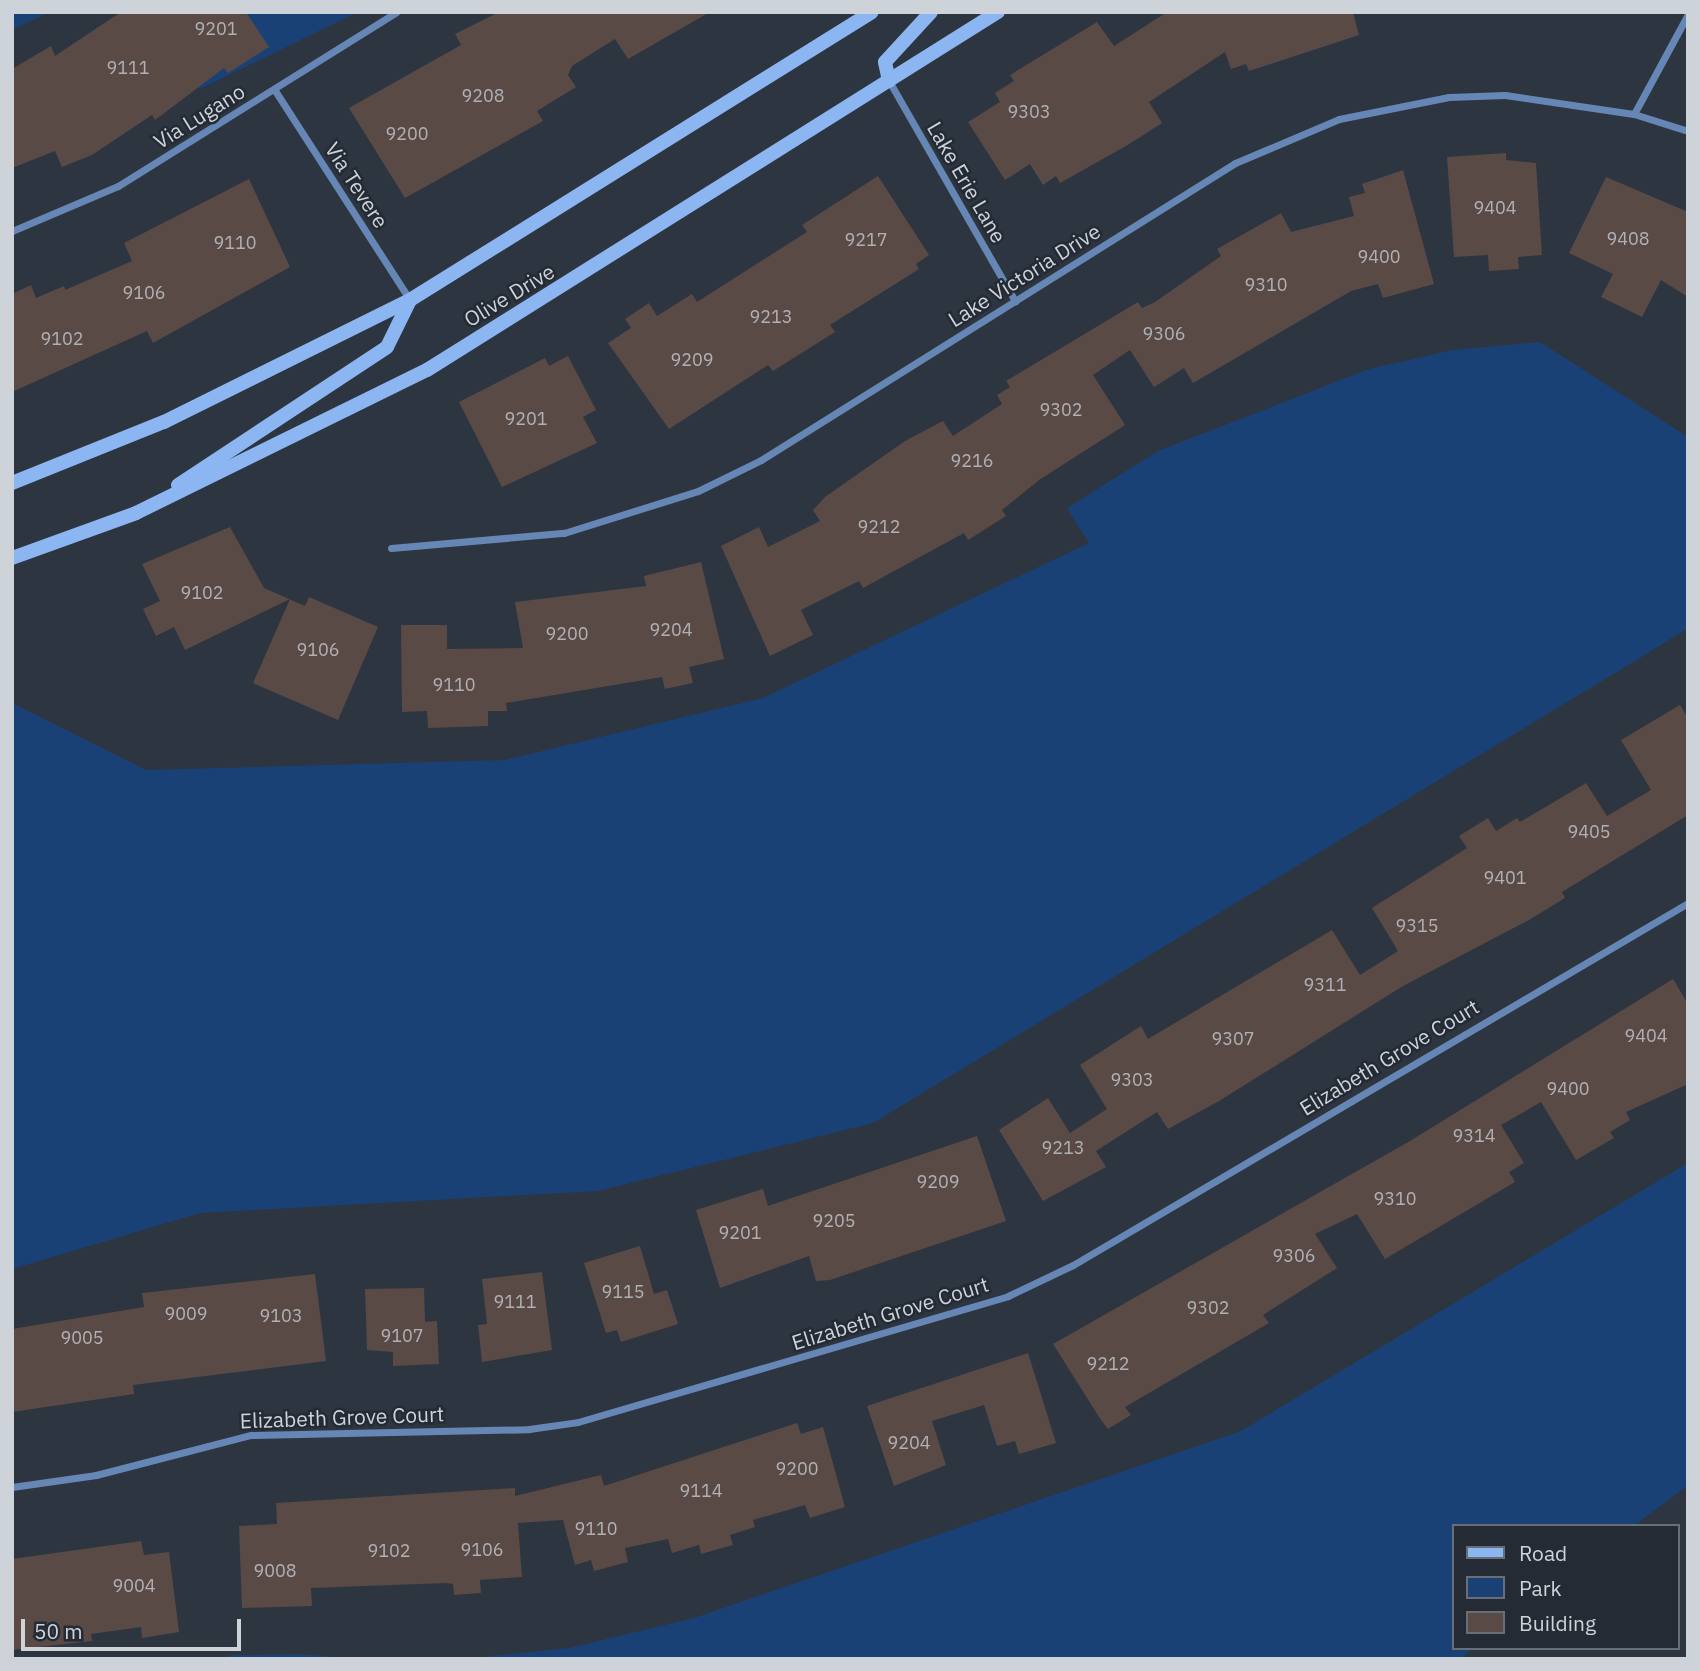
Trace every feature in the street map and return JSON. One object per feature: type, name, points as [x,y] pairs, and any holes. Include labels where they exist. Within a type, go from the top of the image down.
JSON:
[{"type":"main road","points":[[12,483],[164,422],[410,300],[872,12]]},
{"type":"main road","points":[[889,81],[885,62],[931,12]]},
{"type":"main road","name":"Olive Drive","points":[[12,558],[136,513],[426,370],[998,12]]},
{"type":"main road","points":[[136,513],[387,347],[410,300]]},
{"type":"street","name":"Via Lugano","points":[[12,231],[118,186],[396,12]]},
{"type":"street","points":[[1634,114],[1688,14]]},
{"type":"street","name":"Lake Erie Lane","points":[[889,81],[1015,301]]},
{"type":"street","name":"Via Tevere","points":[[274,89],[410,300]]},
{"type":"street","name":"Lake Victoria Drive","points":[[390,548],[564,533],[698,491],[761,460],[1235,163],[1339,119],[1415,102],[1505,96],[1634,114],[1688,131]]},
{"type":"street","name":"Elizabeth Grove Court","points":[[12,1487],[96,1475],[251,1435],[529,1429],[578,1422],[1008,1296],[1073,1265],[1688,903]]},
{"type":"green space","points":[[12,12],[50,12],[12,30]]},
{"type":"green space","points":[[140,12],[358,12],[200,89]]},
{"type":"green space","points":[[1540,342],[1688,437],[1688,628],[1648,653],[873,1123],[598,1191],[200,1213],[12,1269],[12,703],[146,770],[505,760],[763,698],[1089,543],[1067,508],[1158,451],[1369,369],[1453,350]]},
{"type":"green space","points":[[1688,1163],[1688,1485],[1637,1524],[1452,1524],[1452,1650],[1471,1650],[1460,1659],[462,1659],[569,1648],[694,1618],[1241,1431]]},
{"type":"green space","points":[[299,1654],[361,1659],[214,1659],[234,1655]]},
{"type":"building","points":[[121,12],[246,12],[269,47],[228,73],[224,68],[155,120],[152,115],[92,155],[62,167],[55,151],[12,168],[12,69],[51,46],[55,56]]},
{"type":"building","points":[[499,12],[710,12],[628,59],[615,39],[572,66],[568,75],[576,87],[537,111],[543,121],[405,198],[349,108],[461,45],[455,34]]},
{"type":"building","points":[[1167,12],[1353,12],[1359,35],[1249,71],[1246,64],[1231,69],[1225,52],[1149,102],[1162,123],[1126,146],[1060,183],[1056,176],[1043,185],[1030,164],[1005,180],[968,122],[1000,102],[995,93],[1014,81],[1010,75],[1097,22],[1114,46]]},
{"type":"building","points":[[1506,153],[1506,160],[1536,163],[1542,255],[1518,257],[1519,269],[1489,271],[1488,255],[1454,257],[1447,157]]},
{"type":"building","points":[[1403,170],[1434,284],[1383,298],[1378,284],[1351,291],[1193,383],[1184,368],[1154,387],[1130,350],[1093,375],[1125,425],[1039,480],[1002,510],[1006,516],[968,540],[964,533],[863,588],[859,581],[801,610],[813,635],[770,656],[721,546],[759,527],[768,547],[820,521],[813,510],[825,497],[905,441],[943,421],[953,436],[1002,404],[997,395],[1010,387],[1006,381],[1138,302],[1142,308],[1155,302],[1221,256],[1217,249],[1281,213],[1291,232],[1354,216],[1349,197],[1365,193],[1362,184]]},
{"type":"building","points":[[878,176],[929,255],[916,264],[919,269],[830,325],[835,332],[773,371],[768,365],[669,429],[608,343],[631,328],[625,319],[649,303],[657,316],[692,294],[697,302],[807,232],[802,225]]},
{"type":"building","points":[[1606,177],[1688,212],[1688,297],[1661,280],[1642,317],[1601,297],[1613,274],[1569,253]]},
{"type":"building","points":[[249,179],[290,267],[153,343],[147,331],[12,392],[12,294],[31,285],[36,298],[64,286],[65,290],[132,261],[124,243]]},
{"type":"building","points":[[568,356],[596,410],[583,417],[597,443],[502,487],[459,402],[545,358],[549,366]]},
{"type":"building","points":[[230,527],[264,588],[290,599],[185,650],[174,627],[156,636],[143,609],[160,601],[142,564]]},
{"type":"building","points":[[701,562],[724,659],[689,667],[693,683],[665,689],[662,677],[506,703],[507,711],[488,711],[488,726],[428,728],[427,711],[402,712],[401,625],[447,625],[447,649],[523,648],[515,602],[646,586],[644,576]]},
{"type":"building","points":[[309,597],[378,627],[338,720],[253,683],[290,599],[305,606]]},
{"type":"building","points":[[1680,705],[1688,718],[1688,815],[1562,892],[1565,898],[1529,920],[1403,986],[1219,1101],[1168,1129],[1157,1112],[1096,1151],[1106,1167],[1043,1201],[999,1130],[1048,1098],[1070,1133],[1107,1109],[1080,1065],[1141,1026],[1148,1039],[1332,930],[1360,975],[1398,951],[1372,908],[1467,848],[1459,836],[1488,818],[1496,831],[1517,818],[1520,822],[1586,783],[1607,816],[1651,790],[1621,740]]},
{"type":"building","points":[[1673,979],[1688,1004],[1688,1084],[1626,1112],[1630,1120],[1610,1132],[1614,1138],[1576,1160],[1541,1102],[1501,1125],[1524,1163],[1509,1172],[1515,1182],[1385,1259],[1357,1214],[1315,1234],[1337,1268],[1263,1315],[1269,1323],[1125,1407],[1131,1415],[1108,1429],[1053,1344],[1410,1141]]},
{"type":"building","points":[[977,1136],[1006,1221],[830,1280],[816,1281],[809,1256],[720,1288],[696,1210],[763,1189],[768,1206]]},
{"type":"building","points":[[640,1246],[654,1294],[667,1290],[678,1324],[621,1342],[617,1330],[606,1333],[584,1263]]},
{"type":"building","points":[[542,1272],[552,1350],[482,1362],[478,1325],[487,1324],[482,1279]]},
{"type":"building","points":[[315,1274],[326,1361],[133,1385],[134,1394],[12,1412],[12,1329],[144,1307],[142,1293]]},
{"type":"building","points":[[424,1288],[425,1322],[437,1321],[439,1364],[393,1366],[393,1352],[367,1350],[365,1289]]},
{"type":"building","points":[[1028,1353],[1056,1443],[1019,1454],[1015,1441],[997,1446],[984,1405],[932,1421],[946,1465],[894,1486],[867,1406]]},
{"type":"building","points":[[797,1423],[801,1434],[823,1427],[845,1507],[810,1518],[805,1505],[753,1520],[755,1527],[730,1535],[733,1545],[701,1554],[699,1545],[672,1553],[668,1539],[625,1548],[628,1562],[594,1571],[591,1560],[575,1565],[563,1520],[518,1523],[522,1577],[480,1580],[481,1593],[454,1595],[453,1584],[447,1583],[311,1588],[312,1606],[242,1608],[239,1526],[277,1524],[276,1503],[515,1488],[515,1496],[601,1475],[604,1486]]},
{"type":"building","points":[[141,1541],[144,1555],[169,1552],[179,1632],[142,1638],[141,1627],[91,1634],[92,1641],[12,1650],[12,1559]]}]
